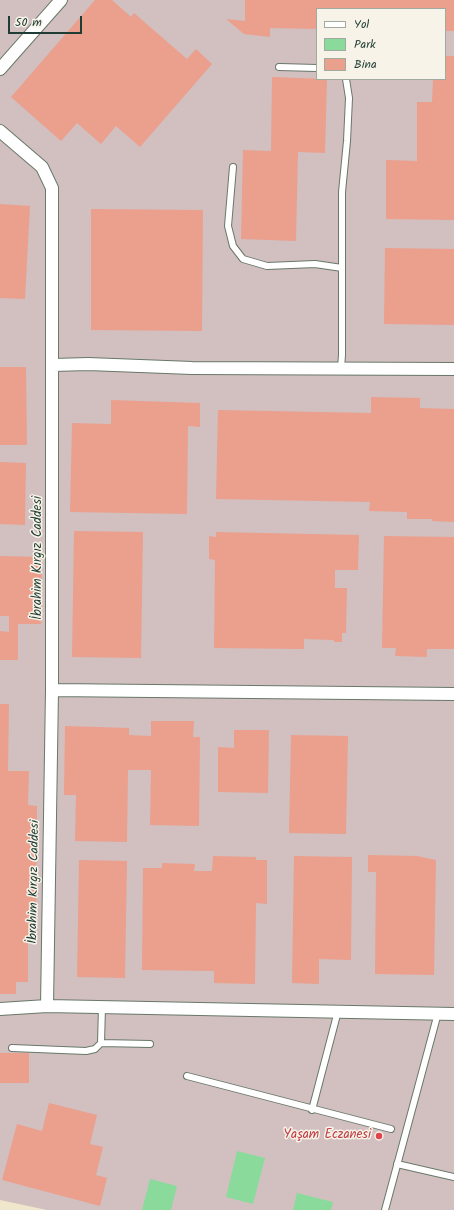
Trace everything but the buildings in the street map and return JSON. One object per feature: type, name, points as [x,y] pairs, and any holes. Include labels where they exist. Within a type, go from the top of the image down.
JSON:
[{"type":"street","points":[[0,69],[61,0]]},
{"type":"street","name":"İbrahim Kırgız Caddesi","points":[[0,131],[42,167],[52,188],[52,690],[47,1006]]},
{"type":"street","points":[[53,366],[88,364],[192,368],[454,369]]},
{"type":"street","points":[[52,690],[454,694]]},
{"type":"street","points":[[0,1009],[47,1006],[454,1014]]},
{"type":"lane","points":[[279,67],[316,68]]},
{"type":"lane","points":[[341,368],[342,192],[349,98],[346,80]]},
{"type":"lane","points":[[233,166],[228,226],[233,246],[242,259],[267,266],[315,264],[342,268]]},
{"type":"lane","points":[[12,1048],[86,1051],[95,1049],[101,1043],[102,1007]]},
{"type":"lane","points":[[312,1110],[338,1011]]},
{"type":"lane","points":[[385,1210],[438,1013]]},
{"type":"lane","points":[[101,1043],[150,1044]]},
{"type":"lane","points":[[187,1076],[312,1110],[391,1129]]},
{"type":"lane","points":[[397,1164],[454,1177]]},
{"type":"shaded area","points":[[0,0],[454,0],[454,1210],[47,1210],[0,1200]]},
{"type":"green space","points":[[237,1151],[265,1158],[253,1204],[226,1197]]},
{"type":"green space","points":[[150,1179],[177,1186],[171,1210],[142,1210]]},
{"type":"green space","points":[[297,1193],[333,1202],[331,1210],[293,1210]]},
{"type":"place","name":"Yaşam Eczanesi","points":[[379,1136]]}]
